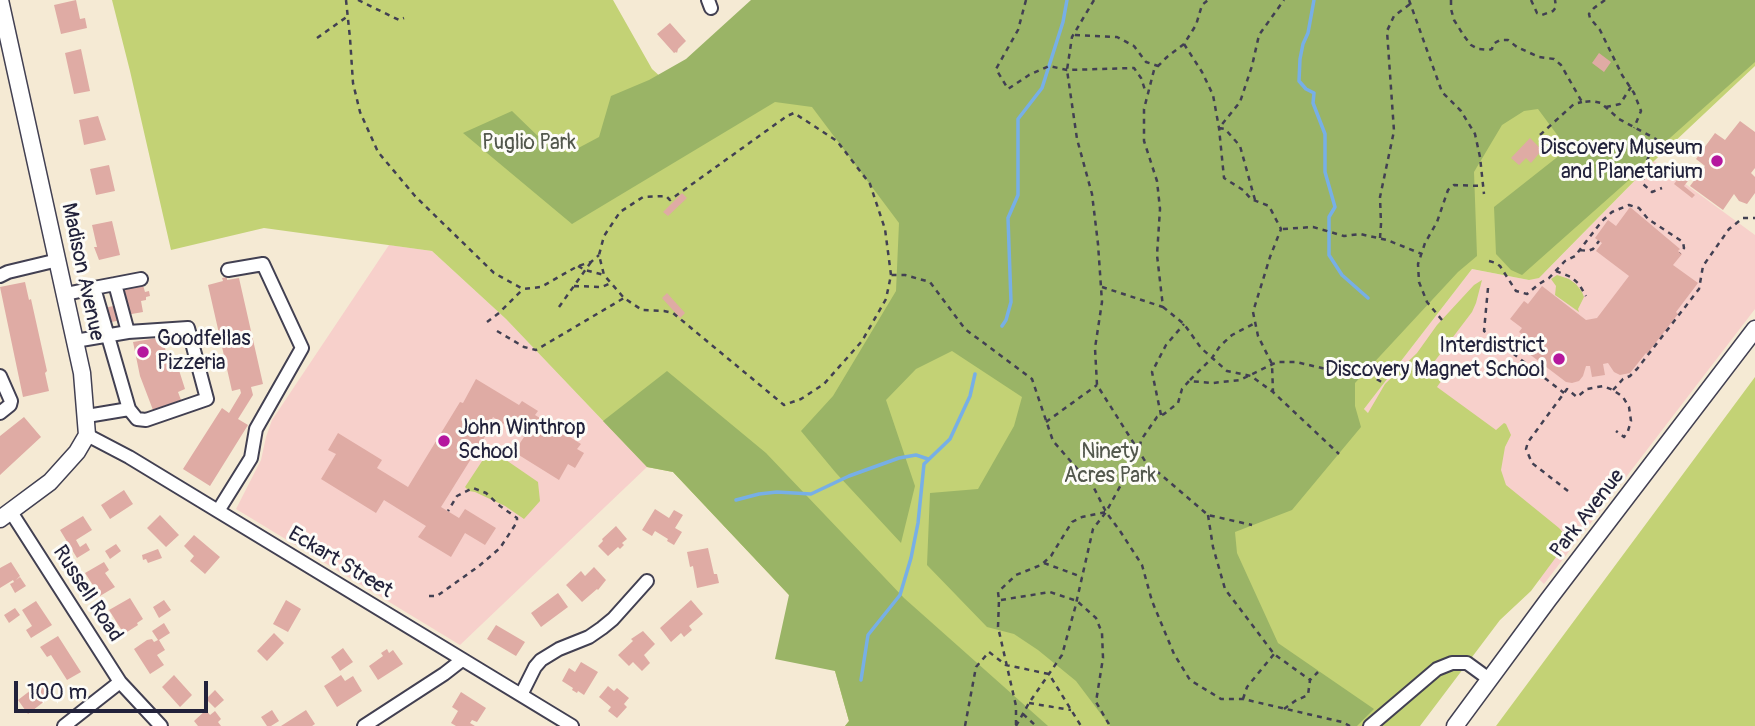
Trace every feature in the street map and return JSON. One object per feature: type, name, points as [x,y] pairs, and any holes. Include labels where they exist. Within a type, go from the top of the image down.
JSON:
[{"type":"main road","name":"Madison Avenue","points":[[0,0],[5,52],[58,260],[82,373],[87,435]]},
{"type":"main road","name":"Park Avenue","points":[[1455,726],[1755,329]]},
{"type":"main road","points":[[6,515],[50,482],[77,452],[87,435]]},
{"type":"street","points":[[0,276],[58,260]]},
{"type":"street","points":[[218,511],[251,458],[256,429],[302,348],[263,264],[228,270]]},
{"type":"street","points":[[66,294],[141,279]]},
{"type":"street","points":[[115,284],[128,332]]},
{"type":"street","points":[[75,341],[109,336],[128,332],[188,328],[207,399],[146,420],[137,419],[129,409],[109,336],[94,288]]},
{"type":"street","points":[[0,376],[11,401],[0,413]]},
{"type":"street","points":[[87,416],[129,409]]},
{"type":"street","name":"Eckart Street","points":[[87,435],[129,457],[572,726]]},
{"type":"street","name":"Russell Road","points":[[6,515],[120,682],[161,726]]},
{"type":"street","points":[[521,695],[541,660],[602,628],[648,581]]},
{"type":"street","points":[[365,726],[463,660]]},
{"type":"street","points":[[1370,726],[1437,669],[1452,663],[1467,663],[1489,679]]},
{"type":"street","points":[[64,726],[120,682]]},
{"type":"path","points":[[346,0],[353,83],[360,112],[378,152],[415,196],[495,273],[523,289],[541,287],[578,266],[591,262]]},
{"type":"path","points":[[358,0],[399,20],[404,18]]},
{"type":"path","points":[[367,0],[372,7]]},
{"type":"path","points":[[1026,0],[1018,30],[996,69],[1008,89],[1049,66],[1067,71],[1134,68],[1141,78],[1147,96]]},
{"type":"path","points":[[1094,0],[1073,35],[1067,71],[1077,139],[1092,194],[1101,287],[1102,302],[1096,348],[1097,385],[1145,461],[1208,515],[1252,525]]},
{"type":"path","points":[[1163,307],[1157,255],[1160,209],[1157,181],[1144,141],[1144,109],[1154,70],[1184,44],[1196,24],[1202,5],[1208,0]]},
{"type":"path","points":[[1219,128],[1240,102],[1259,35],[1284,0]]},
{"type":"path","points":[[1451,0],[1454,20],[1471,46],[1489,50],[1500,40],[1508,40],[1539,57],[1554,60],[1561,65],[1582,102]]},
{"type":"path","points":[[1531,0],[1534,9],[1542,15],[1553,11],[1556,7],[1555,0]]},
{"type":"path","points":[[1605,0],[1590,14],[1590,18],[1601,30],[1622,75],[1634,93],[1641,111],[1634,128]]},
{"type":"path","points":[[1380,238],[1380,197],[1394,131],[1387,31],[1394,16],[1410,2],[1442,92],[1461,111],[1475,134],[1484,194]]},
{"type":"path","points":[[317,38],[348,16]]},
{"type":"path","points":[[1073,35],[1117,37],[1134,46],[1146,62],[1158,66]]},
{"type":"path","points":[[1184,44],[1213,95],[1224,178],[1251,199],[1269,206],[1281,229],[1253,312],[1258,337],[1272,364],[1273,392]]},
{"type":"path","points":[[1606,107],[1620,104],[1631,88]]},
{"type":"path","points":[[1539,135],[1574,104],[1592,101],[1601,103],[1619,119],[1656,139],[1646,163],[1643,184],[1652,192],[1662,187]]},
{"type":"path","points":[[794,113],[837,141],[870,184],[885,229],[891,275],[886,299],[862,341],[824,384],[801,399],[784,405],[673,313],[642,310],[624,298],[604,275],[599,255],[604,236],[620,212],[643,197],[666,196],[670,200],[794,113]]},
{"type":"path","points":[[1219,128],[1225,129],[1240,146],[1256,201]]},
{"type":"path","points":[[1442,320],[1427,302],[1419,282],[1418,264],[1448,190],[1454,185],[1483,186]]},
{"type":"path","points":[[1489,261],[1496,263],[1516,291],[1527,294],[1549,278],[1565,261],[1575,256],[1612,212],[1629,205],[1639,208],[1648,219],[1683,242],[1684,247],[1680,253]]},
{"type":"path","points":[[1613,390],[1622,379],[1637,369],[1699,289],[1703,267],[1729,229],[1743,218],[1755,218]]},
{"type":"path","points":[[1281,229],[1313,227],[1344,236],[1360,234],[1380,238],[1422,254]]},
{"type":"path","points":[[1580,250],[1593,249],[1599,241]]},
{"type":"path","points":[[559,307],[599,255]]},
{"type":"path","points":[[578,266],[604,275]]},
{"type":"path","points":[[1556,271],[1571,277],[1586,296]]},
{"type":"path","points":[[891,275],[905,275],[930,282],[965,329],[1032,379],[1053,441],[1094,488],[1106,512],[1142,565],[1152,601],[1174,653],[1190,680],[1221,699],[1243,699],[1350,726]]},
{"type":"path","points":[[574,286],[601,287],[611,283]]},
{"type":"path","points":[[1101,287],[1163,307],[1184,324],[1201,348],[1227,371],[1251,376],[1273,392],[1339,454]]},
{"type":"path","points":[[1488,288],[1484,331],[1564,393]]},
{"type":"path","points":[[487,322],[523,289]]},
{"type":"path","points":[[497,331],[524,347],[536,350],[624,298]]},
{"type":"path","points":[[1016,726],[1062,655],[1093,529],[1106,512],[1139,452],[1142,440],[1157,416],[1178,403],[1182,389],[1220,346],[1232,335],[1255,323]]},
{"type":"path","points":[[1161,415],[1152,372],[1166,345],[1184,324]]},
{"type":"path","points":[[1189,381],[1213,383],[1240,380],[1277,362],[1296,362],[1368,374],[1385,384]]},
{"type":"path","points":[[1046,422],[1097,385]]},
{"type":"path","points":[[1568,491],[1531,463],[1526,449],[1528,442],[1567,389],[1577,397],[1581,392],[1603,386],[1613,390],[1626,401],[1631,415],[1628,430],[1623,437],[1616,431]]},
{"type":"path","points":[[429,596],[438,596],[479,566],[500,548],[517,522],[517,518],[486,493],[473,488],[457,496],[448,511]]},
{"type":"path","points":[[1016,726],[1016,706],[998,627],[998,592],[1016,575],[1044,563],[1072,522],[1106,512]]},
{"type":"path","points":[[1208,515],[1213,547],[1225,589],[1274,654],[1310,680]]},
{"type":"path","points":[[1044,563],[1082,576]]},
{"type":"path","points":[[999,600],[1050,592],[1077,601],[1096,618],[1102,633],[1103,657],[1096,702],[1110,726]]},
{"type":"path","points":[[965,726],[976,667],[989,652],[1006,665],[1049,674],[1081,726]]},
{"type":"path","points":[[1243,699],[1247,687],[1274,654]]},
{"type":"path","points":[[1283,709],[1308,695],[1310,680],[1318,672]]},
{"type":"path","points":[[1029,703],[1071,710]]},
{"type":"path","points":[[1023,714],[1036,726]]},
{"type":"shaded area","name":"Interdistrict Discovery Magnet School","points":[[1654,161],[1755,235],[1755,309],[1544,584],[1364,409],[1472,269],[1529,280],[1545,272]]},
{"type":"shaded area","name":"John Winthrop School","points":[[389,245],[432,251],[506,319],[647,467],[460,645],[236,509],[261,460],[272,420]]},
{"type":"green space","name":"Ninety Acres Park","points":[[112,0],[613,0],[652,69],[682,96],[778,0],[1755,0],[1755,66],[1654,161],[1539,278],[1529,280],[1472,269],[1364,409],[1368,413],[1385,384],[1417,353],[1437,325],[1474,285],[1482,280],[1472,312],[1431,366],[1444,377],[1437,387],[1496,430],[1506,424],[1511,435],[1505,447],[1501,470],[1506,485],[1566,536],[1562,549],[1531,591],[1500,620],[1420,726],[845,726],[849,721],[835,671],[789,595],[673,472],[647,467],[506,319],[432,251],[264,228],[171,250]]},
{"type":"green space","name":"Ninety Acres Park","points":[[751,0],[1755,0],[1755,62],[1651,154],[1629,180],[1522,275],[1511,270],[1496,254],[1494,207],[1565,151],[1561,140],[1538,109],[1524,111],[1502,125],[1474,172],[1477,256],[1458,272],[1355,383],[1355,406],[1361,427],[1292,510],[1235,532],[1237,553],[1278,643],[1374,709],[1357,726],[1110,726],[1076,681],[1014,634],[987,627],[927,565],[930,493],[978,489],[1014,426],[1022,397],[952,351],[916,369],[886,400],[915,486],[901,543],[801,431],[833,396],[896,291],[899,223],[812,107],[775,102],[572,224],[463,133],[512,111],[546,144],[569,153],[599,137],[611,96],[649,80],[686,59]]},
{"type":"green space","points":[[1557,275],[1569,279],[1582,292],[1584,297],[1579,312],[1555,295],[1556,286],[1551,279]]},
{"type":"green space","points":[[667,371],[766,453],[904,598],[1048,726],[845,726],[849,721],[835,671],[775,659],[789,595],[673,472],[647,467],[603,421]]},
{"type":"green space","points":[[1755,377],[1755,726],[1496,726]]},
{"type":"green space","points":[[490,449],[538,482],[540,501],[524,519],[505,506],[465,487]]},
{"type":"building","points":[[76,0],[80,19],[85,18],[87,28],[61,34],[54,5]]},
{"type":"building","points":[[670,23],[686,41],[677,53],[657,34]]},
{"type":"building","points":[[81,49],[90,91],[74,94],[65,53]]},
{"type":"building","points":[[1599,53],[1611,62],[1604,72],[1592,63]]},
{"type":"building","points":[[98,116],[106,140],[84,145],[79,120]]},
{"type":"building","points":[[1740,121],[1755,132],[1755,168],[1751,173],[1755,177],[1755,193],[1747,204],[1739,201],[1734,194],[1723,210],[1690,186],[1705,166],[1696,159],[1715,133],[1725,140]]},
{"type":"building","points":[[1530,138],[1542,150],[1531,163],[1526,158],[1519,165],[1511,158]]},
{"type":"building","points":[[109,165],[115,191],[96,195],[90,169]]},
{"type":"building","points":[[1684,171],[1691,177],[1684,186],[1695,195],[1692,198],[1674,184]]},
{"type":"building","points":[[682,193],[687,198],[668,216],[663,212]]},
{"type":"building","points":[[1630,207],[1680,249],[1678,251],[1682,254],[1673,265],[1698,283],[1676,312],[1678,314],[1630,373],[1620,375],[1614,372],[1608,363],[1603,364],[1605,375],[1592,377],[1590,366],[1586,366],[1579,381],[1566,382],[1528,353],[1535,344],[1519,332],[1522,328],[1510,319],[1524,301],[1528,304],[1542,286],[1586,320],[1597,318],[1629,276],[1596,251],[1602,243],[1595,238],[1608,220],[1616,226]]},
{"type":"building","points":[[112,221],[120,255],[99,260],[94,247],[97,247],[92,225]]},
{"type":"building","points":[[227,277],[227,280],[239,278],[263,384],[251,387],[253,395],[238,419],[248,425],[210,486],[183,469],[222,408],[229,413],[241,393],[240,389],[232,391],[208,285],[223,281],[222,278]]},
{"type":"building","points":[[25,282],[47,371],[45,373],[49,391],[23,397],[0,287]]},
{"type":"building","points":[[143,285],[150,296],[141,301],[143,312],[126,315],[121,289]]},
{"type":"building","points":[[667,293],[685,313],[680,318],[662,298]]},
{"type":"building","points":[[118,305],[121,320],[107,323],[104,308]]},
{"type":"building","points":[[163,337],[169,369],[178,367],[185,389],[178,392],[181,400],[153,410],[140,376],[133,342]]},
{"type":"building","points":[[476,379],[519,405],[522,401],[538,411],[535,415],[581,444],[577,449],[584,453],[575,468],[568,464],[559,480],[514,452],[524,437],[493,417],[491,421],[494,422],[441,507],[459,518],[465,509],[496,528],[485,545],[465,533],[451,557],[418,537],[426,526],[384,500],[376,513],[321,479],[336,454],[328,450],[338,433],[382,460],[377,468],[408,487]]},
{"type":"building","points":[[24,417],[41,437],[0,475],[0,436]]},
{"type":"building","points":[[124,490],[133,504],[110,519],[101,505]]},
{"type":"building","points":[[655,509],[669,518],[674,510],[683,515],[675,528],[682,532],[674,545],[655,531],[652,536],[642,530]]},
{"type":"building","points":[[160,515],[179,535],[166,547],[147,528]]},
{"type":"building","points":[[83,516],[92,530],[76,540],[80,547],[86,543],[90,550],[77,558],[60,530]]},
{"type":"building","points":[[616,526],[627,539],[620,549],[618,547],[608,556],[598,546]]},
{"type":"building","points":[[194,535],[220,557],[205,574],[190,561],[194,556],[184,546]]},
{"type":"building","points":[[116,544],[121,551],[110,559],[105,551]]},
{"type":"building","points":[[708,548],[719,583],[697,588],[687,552]]},
{"type":"building","points":[[158,549],[162,558],[148,563],[146,559],[143,560],[142,555]]},
{"type":"building","points":[[11,562],[20,576],[16,580],[20,577],[26,586],[15,593],[10,584],[13,580],[0,588],[0,568]]},
{"type":"building","points":[[104,562],[109,570],[105,573],[115,587],[100,596],[85,573]]},
{"type":"building","points":[[594,567],[606,580],[582,602],[566,585],[581,571],[585,576]]},
{"type":"building","points":[[558,593],[568,607],[541,627],[531,613]]},
{"type":"building","points":[[130,598],[143,619],[124,634],[109,610]]},
{"type":"building","points":[[164,600],[171,610],[159,618],[153,607]]},
{"type":"building","points":[[286,600],[301,609],[288,632],[273,624]]},
{"type":"building","points":[[691,600],[703,614],[689,626],[692,630],[684,637],[681,633],[671,642],[660,628]]},
{"type":"building","points":[[36,601],[52,625],[31,638],[26,630],[32,626],[22,610]]},
{"type":"building","points":[[15,608],[20,615],[9,623],[4,615]]},
{"type":"building","points":[[164,623],[170,633],[159,640],[165,650],[157,655],[164,665],[150,674],[134,649],[147,640],[158,640],[152,631]]},
{"type":"building","points":[[496,625],[525,642],[516,656],[487,639]]},
{"type":"building","points":[[643,631],[655,644],[644,655],[650,663],[642,671],[633,662],[629,666],[618,655],[633,641],[631,639]]},
{"type":"building","points":[[274,633],[284,643],[267,661],[257,651]]},
{"type":"building","points":[[58,636],[81,672],[67,680],[51,655],[47,657],[40,647]]},
{"type":"building","points":[[343,648],[353,662],[340,671],[331,657]]},
{"type":"building","points":[[387,649],[389,653],[393,650],[403,664],[378,680],[369,666],[383,656],[381,653]]},
{"type":"building","points":[[581,662],[598,672],[584,695],[572,690],[573,688],[562,681],[569,668],[575,672]]},
{"type":"building","points":[[174,675],[192,695],[180,707],[162,687]]},
{"type":"building","points":[[341,675],[345,681],[353,676],[362,691],[337,707],[324,686]]},
{"type":"building","points":[[40,683],[50,697],[28,714],[18,700]]},
{"type":"building","points":[[608,686],[614,691],[617,688],[629,698],[624,704],[627,707],[617,718],[608,711],[611,707],[599,697]]},
{"type":"building","points":[[215,690],[224,700],[215,708],[206,699]]},
{"type":"building","points":[[461,692],[486,708],[477,722],[472,720],[470,723],[475,726],[456,726],[451,723],[458,711],[452,707]]},
{"type":"building","points":[[206,710],[210,715],[215,711],[221,719],[218,722],[221,726],[198,726],[194,721]]},
{"type":"building","points":[[272,710],[279,721],[267,726],[261,717]]},
{"type":"building","points":[[306,710],[315,724],[312,726],[281,726]]},
{"type":"waterway","points":[[1002,326],[1011,302],[1008,218],[1018,195],[1018,119],[1042,88],[1063,22],[1067,0]]},
{"type":"waterway","points":[[1314,0],[1300,59],[1299,81],[1314,93],[1313,103],[1325,134],[1325,172],[1335,207],[1329,217],[1329,255],[1342,275],[1368,298]]},
{"type":"waterway","points":[[861,680],[868,635],[900,595],[911,558],[918,523],[924,464],[950,439],[970,396],[975,374]]},
{"type":"waterway","points":[[736,500],[777,492],[811,494],[849,476],[899,458],[916,455],[928,459]]},
{"type":"place","name":"Discovery Museum and Planetarium","points":[[1717,161]]},
{"type":"place","name":"Goodfellas Pizzeria","points":[[143,352]]},
{"type":"place","name":"Interdistrict Discovery Magnet School","points":[[1559,359]]},
{"type":"place","name":"John Winthrop School","points":[[444,441]]},
{"type":"park label","name":"Puglio Park","points":[[529,144]]}]
